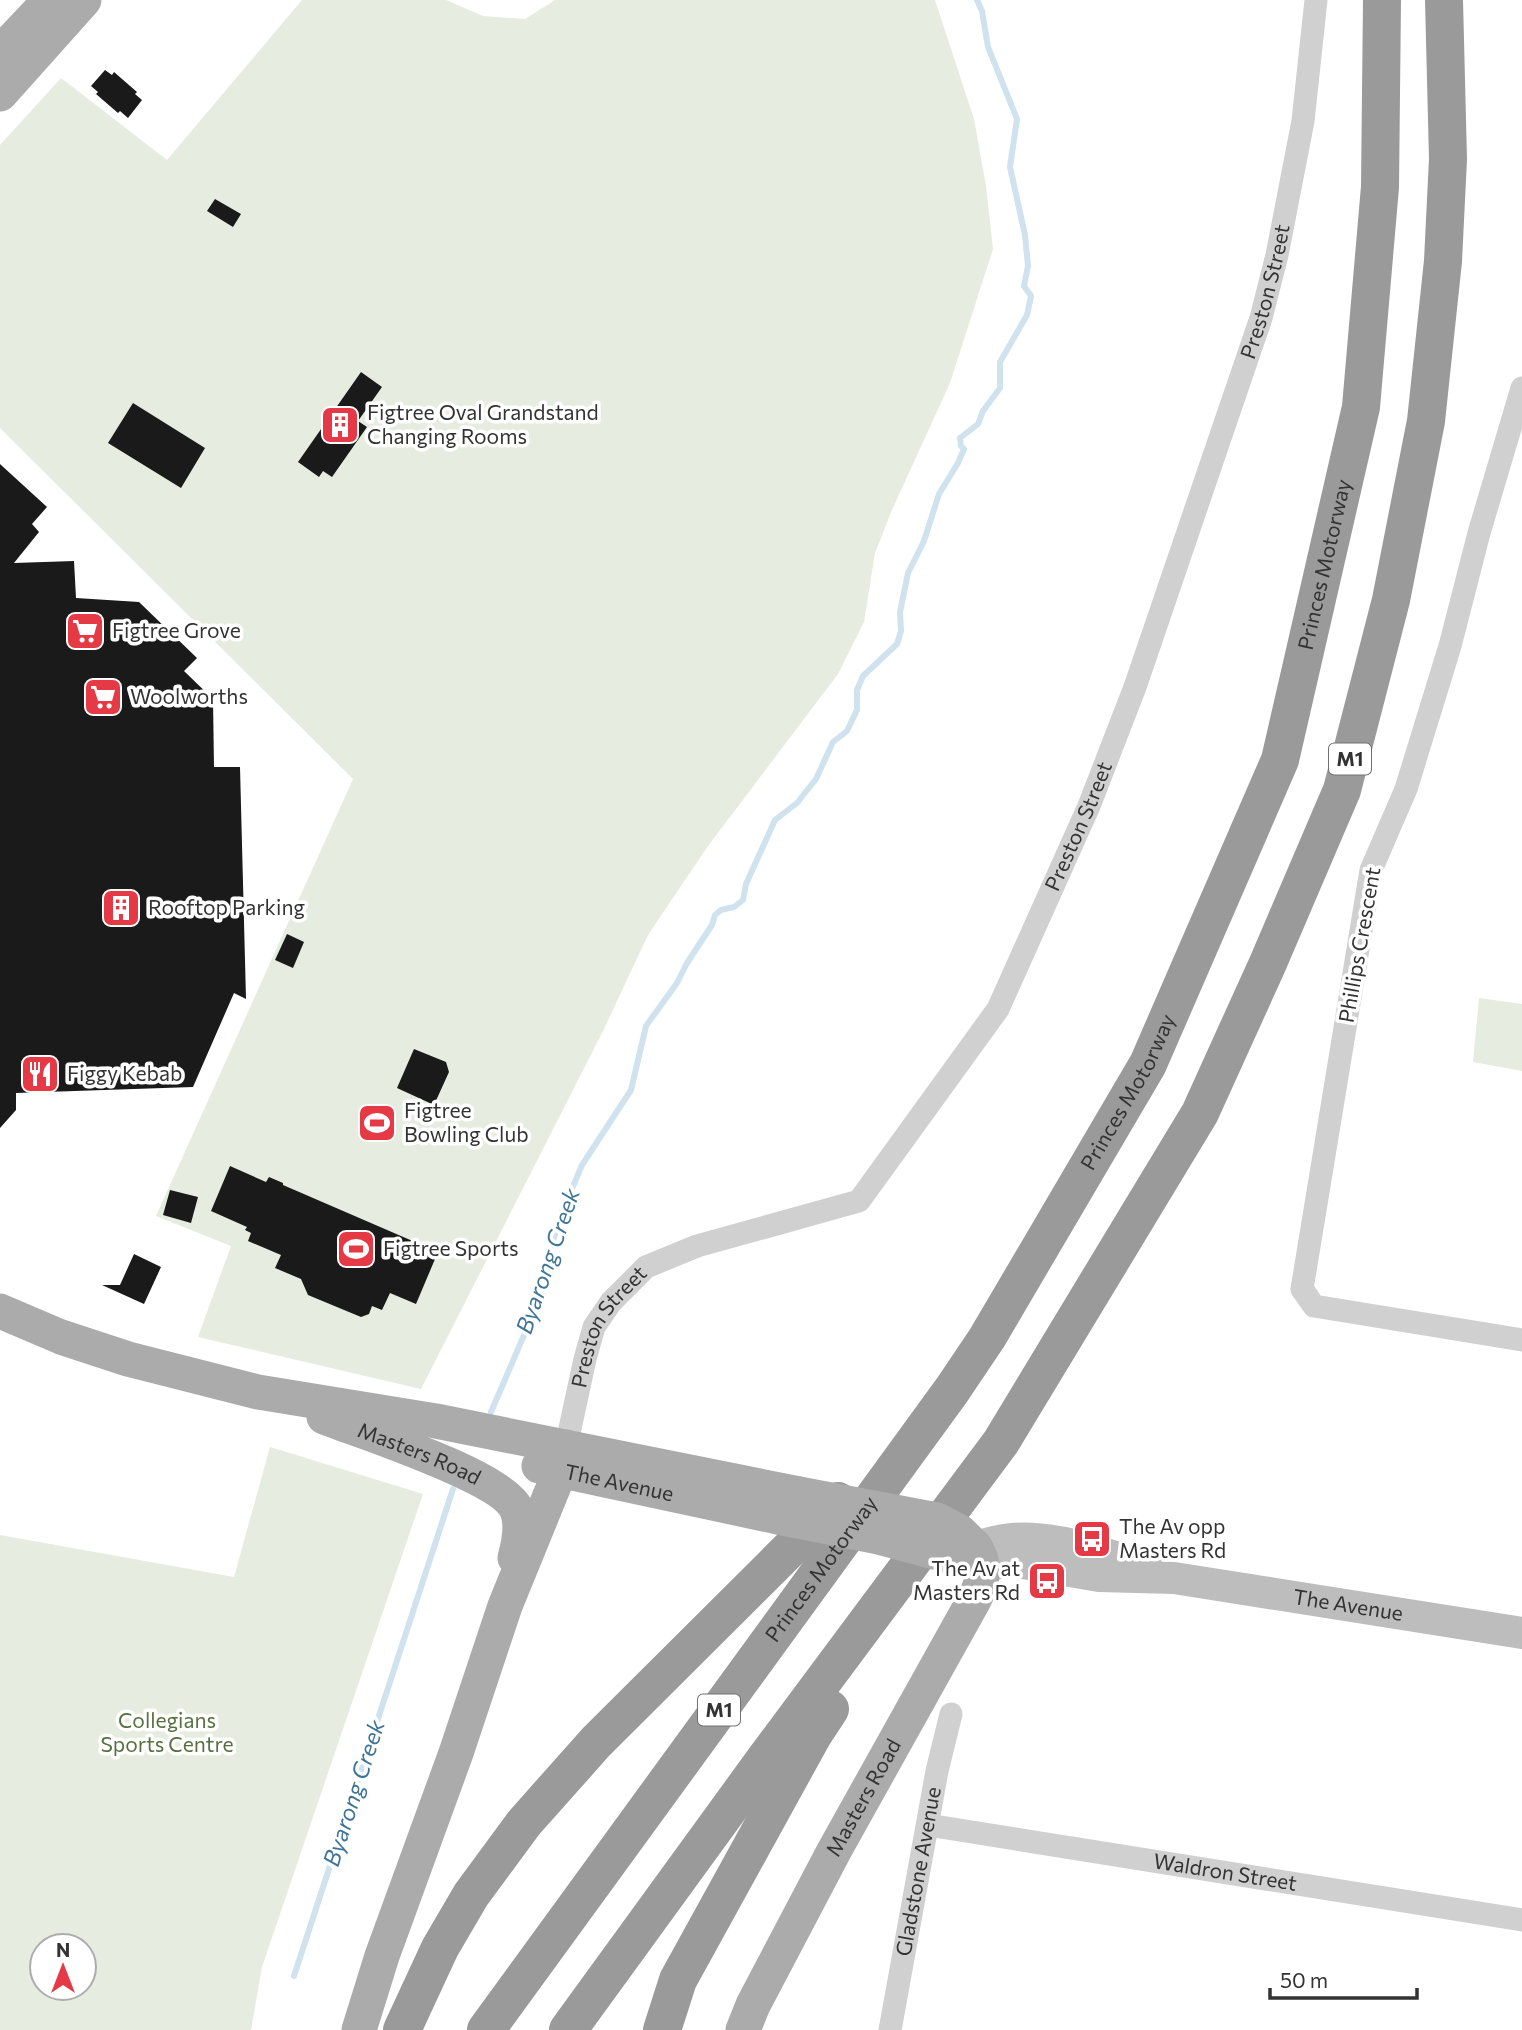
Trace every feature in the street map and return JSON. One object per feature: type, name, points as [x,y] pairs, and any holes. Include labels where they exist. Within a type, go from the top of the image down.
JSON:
[{"type":"highway","name":"M1","points":[[568,2030],[773,1748],[1001,1442],[1200,1113],[1268,964],[1342,790],[1391,600],[1426,421],[1443,261],[1448,159],[1444,0]]},
{"type":"highway","name":"Princes Motorway","points":[[486,2030],[952,1390],[987,1338],[1148,1064],[1280,760],[1361,407],[1380,187],[1380,10]]},
{"type":"highway","points":[[402,2030],[440,1948],[471,1895],[524,1823],[596,1742],[663,1674],[952,1390]]},
{"type":"highway","points":[[662,2030],[678,1980],[813,1735],[1001,1442]]},
{"type":"main road","points":[[0,53],[50,0]]},
{"type":"main road","points":[[0,94],[84,0]]},
{"type":"main road","name":"The Avenue","points":[[0,1311],[61,1337],[128,1359],[258,1392],[359,1424],[563,1459],[788,1505],[937,1520],[960,1532],[976,1554],[1012,1561],[1098,1576],[1174,1578],[1522,1633]]},
{"type":"main road","name":"Masters Road","points":[[258,1392],[459,1469],[493,1486],[508,1497],[517,1510],[520,1531],[505,1606]]},
{"type":"main road","name":"Masters Road","points":[[359,2030],[382,1956],[456,1753],[505,1606],[563,1459]]},
{"type":"main road","name":"Masters Road","points":[[743,2030],[753,2005],[834,1851],[967,1615],[980,1588],[976,1554]]},
{"type":"street","name":"Preston Street","points":[[563,1459],[594,1327],[611,1302],[646,1267],[697,1246],[859,1201],[998,1009],[1089,806],[1135,687],[1261,318],[1277,254],[1303,121],[1316,0]]},
{"type":"street","name":"Phillips Crescent","points":[[1522,388],[1479,533],[1450,646],[1406,789],[1371,870],[1302,1289],[1314,1307],[1522,1340]]},
{"type":"street","name":"Gladstone Avenue","points":[[890,2030],[937,1771],[951,1714]]},
{"type":"street","name":"Waldron Street","points":[[928,1825],[1522,1920]]},
{"type":"green space","points":[[302,0],[446,0],[483,16],[525,19],[555,0],[935,0],[974,119],[986,186],[993,249],[950,383],[875,553],[864,622],[838,674],[708,846],[648,935],[603,1031],[421,1389],[198,1337],[231,1246],[156,1216],[353,779],[0,428],[0,145],[61,78],[167,160]]},
{"type":"green space","points":[[1479,998],[1522,1004],[1522,1071],[1473,1062]]},
{"type":"green space","name":"Collegians Sports Centre","points":[[270,1447],[423,1494],[262,1967],[251,2030],[0,2030],[0,1535],[234,1577]]},
{"type":"building","points":[[105,70],[112,75],[114,72],[137,92],[135,94],[142,100],[128,118],[96,94],[98,92],[91,86]]},
{"type":"building","points":[[215,199],[241,214],[233,227],[207,211]]},
{"type":"building","name":"Figtree Oval Grandstand Changing Rooms","points":[[361,372],[382,387],[358,421],[367,427],[332,477],[323,471],[319,477],[298,462]]},
{"type":"building","points":[[133,403],[205,448],[181,488],[108,443]]},
{"type":"building","points":[[0,464],[47,507],[32,524],[39,532],[14,563],[74,561],[76,598],[139,602],[197,658],[184,671],[213,699],[214,767],[240,767],[246,999],[234,993],[193,1087],[16,1093],[16,1110],[0,1128]]},
{"type":"building","points":[[287,934],[304,942],[293,968],[275,960]]},
{"type":"building","points":[[414,1049],[446,1062],[449,1072],[434,1105],[397,1088]]},
{"type":"building","points":[[230,1166],[266,1182],[269,1177],[438,1252],[416,1304],[390,1293],[382,1310],[372,1306],[369,1314],[361,1317],[308,1295],[301,1279],[275,1268],[281,1255],[248,1241],[251,1233],[245,1230],[247,1227],[211,1211]]},
{"type":"building","points":[[170,1190],[198,1197],[191,1223],[163,1215]]},
{"type":"building","points":[[134,1254],[161,1267],[144,1304],[102,1285],[120,1285]]},
{"type":"waterway","name":"Byarong Creek","points":[[491,1412],[537,1305],[545,1266],[562,1212],[582,1165],[631,1090],[646,1026],[677,983],[712,925],[715,915],[743,900],[746,884],[775,820],[797,803],[816,779],[833,742],[847,731],[857,710],[857,690],[863,676],[897,644],[908,573],[924,541],[939,494],[964,449],[960,438],[978,424],[983,411],[1000,388],[1000,362],[1027,315],[1031,296],[1024,286],[1028,266],[1025,235],[1010,167],[1017,119],[988,47],[982,11],[977,0]]},
{"type":"waterway","name":"Byarong Creek","points":[[294,1976],[453,1489]]},
{"type":"place","name":"Figtree Oval Grandstand Changing Rooms","points":[[340,425]]},
{"type":"place","name":"Figtree Grove","points":[[85,631]]},
{"type":"place","name":"Woolworths","points":[[103,697]]},
{"type":"place","name":"Rooftop Parking","points":[[121,908]]},
{"type":"place","name":"Figgy Kebab","points":[[40,1074]]},
{"type":"place","name":"Figtree Bowling Club","points":[[377,1123]]},
{"type":"place","name":"Figtree Sports","points":[[356,1249]]},
{"type":"place","name":"The Av opp Masters Rd","points":[[1092,1539]]},
{"type":"place","name":"The Av at Masters Rd","points":[[1047,1581]]}]
